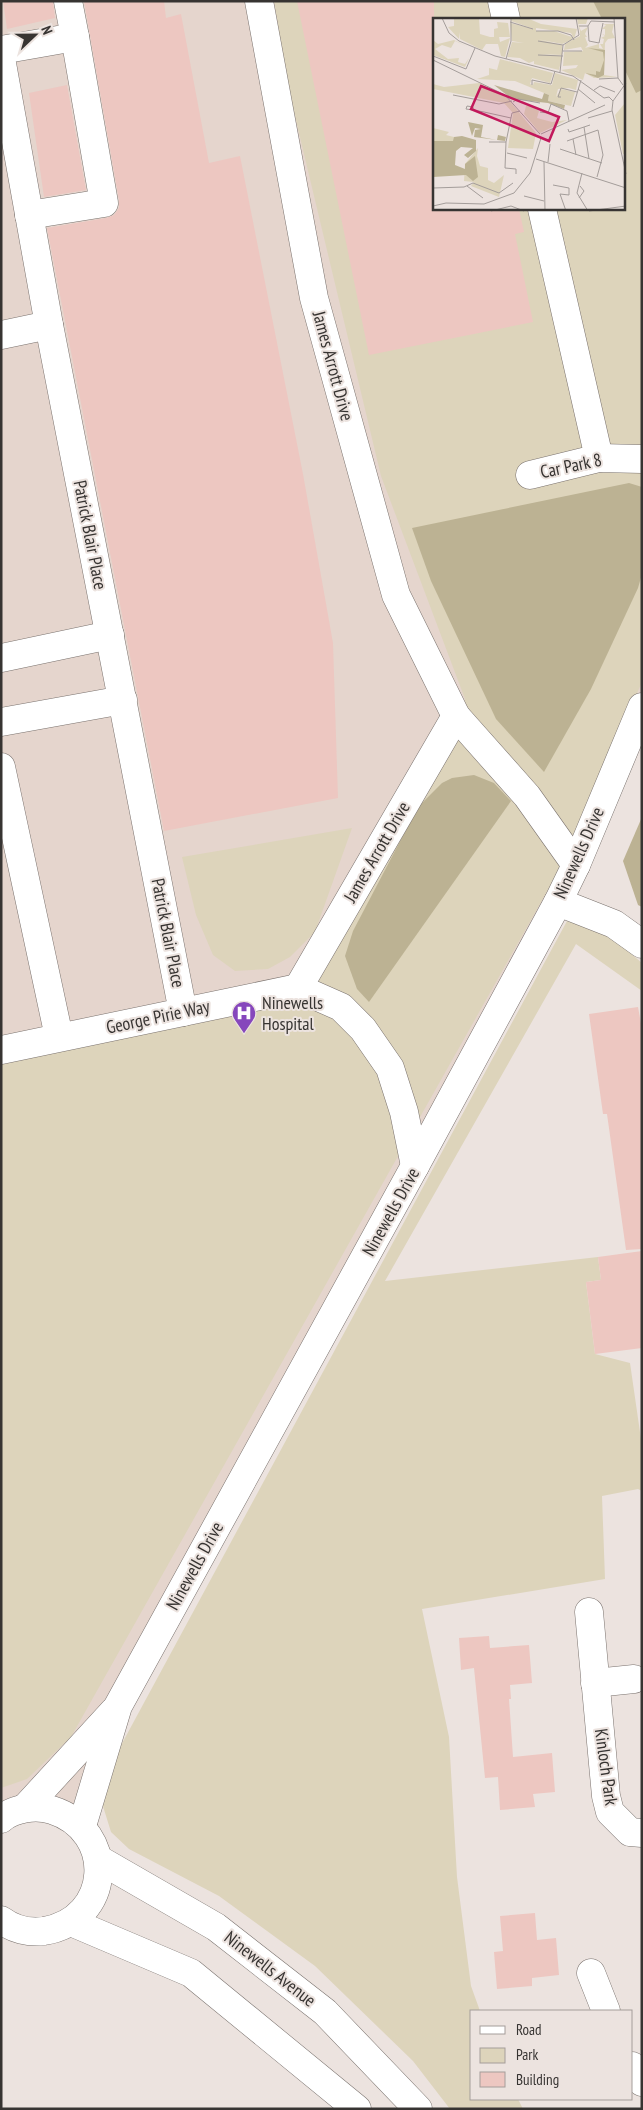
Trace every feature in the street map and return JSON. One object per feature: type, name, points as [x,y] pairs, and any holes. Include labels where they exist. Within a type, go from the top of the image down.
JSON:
[{"type":"street","points":[[30,215],[104,203],[68,1]]},
{"type":"street","name":"James Arrott Drive","points":[[259,1],[314,298],[396,595],[456,716],[527,796],[576,865]]},
{"type":"street","points":[[502,1],[506,18]]},
{"type":"street","points":[[1,50],[75,37]]},
{"type":"street","name":"Patrick Blair Place","points":[[1,58],[50,325],[183,1012]]},
{"type":"street","points":[[542,210],[599,458]]},
{"type":"street","points":[[1,335],[50,325]]},
{"type":"street","name":"Car Park 8","points":[[530,475],[599,458],[642,459]]},
{"type":"street","points":[[1,658],[110,635]]},
{"type":"street","points":[[1,722],[123,700]]},
{"type":"street","name":"Ninewells Drive","points":[[82,1826],[118,1706],[416,1166],[558,902],[576,865],[642,706]]},
{"type":"street","name":"James Arrott Drive","points":[[298,988],[456,716]]},
{"type":"street","points":[[1,767],[59,1038]]},
{"type":"street","points":[[558,902],[614,924],[642,944]]},
{"type":"street","points":[[298,988],[341,1007],[363,1029],[390,1068],[404,1112],[416,1166]]},
{"type":"street","name":"George Pirie Way","points":[[1,1050],[298,988]]},
{"type":"street","name":"Kinloch Park","points":[[588,1612],[606,1796],[610,1812],[630,1832],[642,1833]]},
{"type":"street","points":[[595,1683],[634,1679]]},
{"type":"street","name":"Ninewells Drive","points":[[13,1813],[118,1706]]},
{"type":"street","points":[[1,1920],[22,1930],[38,1932],[55,1929],[71,1922],[84,1910],[94,1894],[98,1877],[98,1859],[92,1841],[82,1826],[65,1814],[45,1808],[13,1813]]},
{"type":"street","name":"Ninewells Avenue","points":[[98,1859],[216,1927],[325,2012],[418,2109]]},
{"type":"street","points":[[71,1922],[191,1973],[357,2109]]},
{"type":"street","points":[[591,1973],[606,2010]]},
{"type":"street","points":[[633,2068],[642,2082]]},
{"type":"shaded area","name":"Ninewells Hospital","points":[[1,1],[642,1],[642,707],[576,865],[208,1554],[76,1817],[1,1819]]},
{"type":"shaded area","points":[[593,1],[642,1],[642,90],[636,93],[626,72],[626,18],[602,18]]},
{"type":"shaded area","points":[[629,483],[642,487],[642,574],[638,588],[591,689],[544,772],[496,719],[431,581],[412,528]]},
{"type":"shaded area","points":[[474,775],[494,783],[511,801],[369,1002],[357,989],[345,956],[353,931],[418,807],[442,783],[452,778]]},
{"type":"shaded area","points":[[642,817],[642,907],[638,905],[623,861]]},
{"type":"green space","points":[[274,1],[642,1],[642,682],[558,872],[71,1737],[27,1779],[1,1788],[1,1057],[191,1018],[300,1002],[465,699],[381,476],[287,83]]},
{"type":"green space","points":[[352,828],[315,932],[290,957],[268,969],[235,971],[213,955],[196,915],[182,857]]},
{"type":"green space","points":[[567,921],[608,934],[642,963],[642,991],[576,944],[385,1281],[598,1257],[601,1280],[586,1282],[595,1354],[630,1363],[642,1446],[642,1491],[638,1489],[602,1496],[605,1579],[422,1609],[449,1737],[457,1877],[471,1986],[480,2010],[470,2010],[470,2100],[518,2100],[523,2109],[450,2109],[413,2061],[315,1966],[219,1896],[129,1849],[111,1832],[102,1803],[106,1773]]},
{"type":"building","points":[[3,1],[53,1],[55,18],[7,29]]},
{"type":"building","points":[[84,1],[164,1],[166,18],[181,14],[209,163],[240,156],[303,474],[333,643],[338,798],[164,831],[47,228],[106,218],[114,215],[119,208]]},
{"type":"building","points":[[297,1],[434,1],[433,210],[519,210],[524,232],[515,234],[533,322],[369,355]]},
{"type":"building","points":[[67,85],[86,190],[44,197],[29,93]]},
{"type":"building","points":[[638,1007],[642,1029],[642,1249],[626,1250],[607,1114],[603,1114],[589,1014]]},
{"type":"building","points":[[642,1251],[642,1348],[595,1354],[586,1282],[601,1280],[598,1257]]},
{"type":"building","points":[[489,1636],[490,1648],[529,1645],[532,1683],[510,1685],[511,1699],[509,1699],[513,1757],[552,1753],[555,1792],[533,1794],[535,1807],[500,1810],[498,1777],[485,1778],[474,1668],[461,1670],[459,1638]]},
{"type":"building","points":[[535,1913],[537,1940],[556,1938],[559,1975],[532,1978],[532,1986],[497,1989],[494,1952],[503,1951],[500,1916]]},
{"type":"place","name":"Ninewells Hospital","points":[[244,1034]]}]
